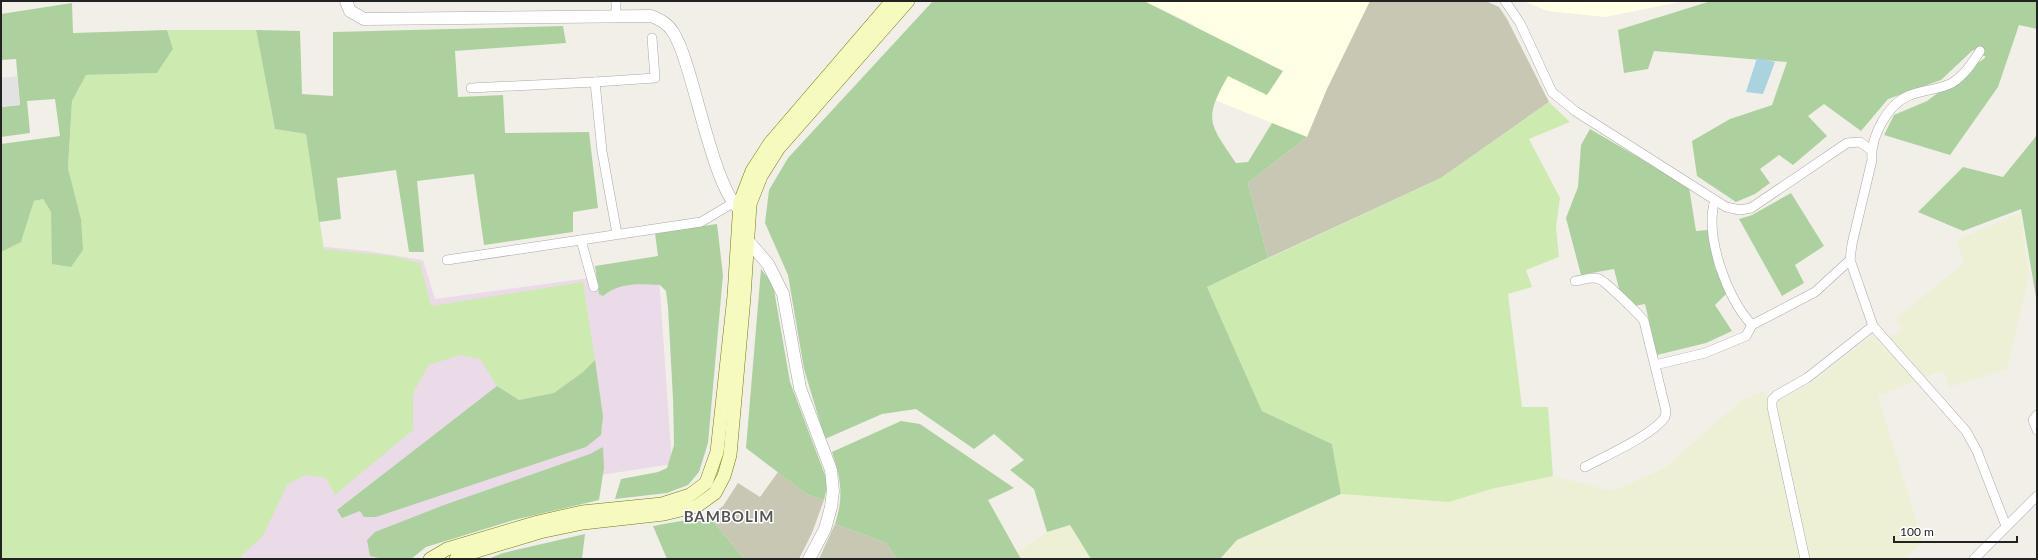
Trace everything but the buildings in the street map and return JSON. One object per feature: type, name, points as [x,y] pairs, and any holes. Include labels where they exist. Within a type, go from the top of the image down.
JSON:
[{"type":"main road","points":[[430,559],[447,549],[538,522],[582,512],[662,504],[690,495],[706,482],[717,452],[734,296],[737,230],[740,202],[752,171],[770,143],[892,1]]},
{"type":"main road","points":[[740,210],[750,204],[761,176],[778,150],[908,1]]},
{"type":"main road","points":[[456,559],[467,554],[540,532],[583,523],[664,514],[697,506],[715,493],[724,476],[730,455],[744,297],[747,239],[740,210]]},
{"type":"street","points":[[346,1],[350,11],[364,18],[651,16],[664,21],[673,32],[684,59],[719,174],[740,210],[701,222],[447,260]]},
{"type":"street","points":[[616,1],[616,17]]},
{"type":"street","points":[[1505,1],[1520,23],[1552,92],[1575,110],[1726,207],[1740,210],[1751,208],[1847,143],[1860,142],[1871,150]]},
{"type":"street","points":[[471,88],[655,78],[652,38]]},
{"type":"street","points":[[1980,51],[1964,74],[1951,83],[1930,91],[1908,96],[1892,107],[1883,121],[1871,150],[1872,160],[1852,244],[1850,260],[1873,326],[1966,430],[1977,451],[2006,526]]},
{"type":"street","points":[[595,82],[602,151],[617,234]]},
{"type":"street","points":[[1714,200],[1712,208],[1714,236],[1720,268],[1731,295],[1752,325]]},
{"type":"street","points":[[737,230],[747,239],[768,264],[783,294],[800,388],[831,470],[834,491],[831,507],[825,529],[809,559]]},
{"type":"street","points":[[581,240],[594,286]]},
{"type":"street","points":[[1654,365],[1705,353],[1746,336],[1752,325],[1815,292],[1850,260]]},
{"type":"street","points":[[1575,281],[1595,278],[1602,279],[1628,306],[1640,314],[1644,321],[1666,411],[1663,421],[1637,439],[1585,467]]},
{"type":"street","points":[[1805,559],[1772,407],[1772,400],[1777,395],[1807,378],[1873,326]]},
{"type":"street","points":[[2037,415],[2033,420],[2037,430]]},
{"type":"street","points":[[1974,559],[2037,496]]},
{"type":"shaded area","points":[[1144,1],[1370,1],[1327,89],[1307,137],[1200,94],[1193,24]]},
{"type":"shaded area","points":[[1370,1],[1486,1],[1499,7],[1507,19],[1549,102],[1441,178],[1268,258],[1248,183],[1307,137],[1327,89]]},
{"type":"shaded area","points":[[1523,1],[1685,1],[1605,17],[1548,11]]},
{"type":"shaded area","points":[[17,76],[20,105],[1,107],[1,78]]},
{"type":"shaded area","points":[[2020,213],[2029,276],[2007,369],[1950,387],[1943,370],[1925,377],[1889,337],[1903,330],[1896,319],[1964,263],[1957,240]]},
{"type":"shaded area","points":[[115,226],[367,251],[423,260],[435,299],[597,277],[659,277],[672,464],[594,476],[446,521],[406,559],[1,559],[1,242]]},
{"type":"shaded area","points":[[1873,335],[1916,381],[1878,396],[1923,542],[1904,559],[1810,559],[1777,403],[1781,399],[1806,386]]},
{"type":"shaded area","points":[[1765,391],[1802,559],[1220,559],[1237,540],[1341,494],[1449,502],[1491,489],[1553,476],[1612,491],[1663,469],[1742,400]]},
{"type":"shaded area","points":[[778,472],[808,495],[824,500],[812,533],[799,559],[744,559],[709,516],[723,506],[738,483],[760,497]]},
{"type":"shaded area","points":[[835,524],[886,543],[897,559],[819,559]]},
{"type":"shaded area","points":[[1070,525],[1091,559],[1021,559],[1017,552],[1047,532]]},
{"type":"green space","points":[[933,1],[1144,1],[1283,71],[1267,95],[1228,76],[1215,103],[1212,112],[1212,121],[1220,139],[1236,163],[1248,162],[1272,123],[1307,137],[1248,183],[1268,258],[1207,287],[1262,411],[1332,444],[1341,494],[1237,540],[1220,559],[1091,559],[1070,525],[1047,532],[1034,489],[1010,470],[1024,460],[994,434],[974,449],[916,409],[882,414],[825,439],[804,369],[788,275],[765,223],[769,190],[788,158]]},
{"type":"green space","points":[[1711,1],[2037,1],[2037,29],[2019,25],[1998,87],[1950,155],[1884,135],[1894,115],[1927,101],[1986,57],[1973,50],[1941,80],[1888,99],[1861,131],[1824,104],[1808,116],[1827,136],[1793,165],[1779,155],[1760,169],[1770,183],[1755,194],[1736,202],[1697,176],[1692,141],[1730,119],[1772,105],[1787,62],[1654,51],[1648,69],[1624,73],[1618,30]]},
{"type":"green space","points":[[72,3],[73,33],[167,30],[173,49],[157,73],[86,75],[72,101],[68,168],[81,219],[83,250],[71,267],[52,264],[51,212],[43,199],[34,201],[21,242],[1,252],[1,144],[60,136],[55,99],[27,101],[30,133],[1,137],[1,107],[20,105],[16,59],[1,60],[1,14]]},
{"type":"green space","points":[[563,26],[566,43],[455,51],[458,97],[503,95],[505,133],[589,132],[598,208],[573,212],[573,232],[484,245],[474,174],[417,181],[424,252],[409,252],[396,170],[337,178],[341,219],[319,222],[306,134],[275,129],[256,30],[300,31],[302,94],[333,96],[333,32]]},
{"type":"green space","points":[[167,30],[256,30],[275,129],[306,134],[324,249],[393,256],[420,263],[431,306],[583,282],[595,360],[583,372],[554,393],[519,400],[497,386],[480,359],[460,355],[429,365],[413,393],[413,430],[335,495],[326,478],[305,475],[287,485],[263,536],[242,555],[241,559],[1,559],[1,252],[21,242],[34,201],[43,199],[51,212],[52,231],[81,219],[68,168],[72,101],[86,75],[157,73],[173,49]]},
{"type":"green space","points":[[1549,102],[1570,122],[1529,139],[1560,198],[1556,227],[1559,257],[1526,270],[1532,287],[1508,294],[1522,407],[1548,407],[1553,476],[1491,489],[1449,502],[1341,494],[1332,444],[1262,411],[1207,287],[1441,178]]},
{"type":"green space","points":[[1590,129],[1689,187],[1696,231],[1708,230],[1715,268],[1727,293],[1715,305],[1732,331],[1706,343],[1657,355],[1645,304],[1624,308],[1614,269],[1581,275],[1566,218],[1578,187],[1581,145]]},
{"type":"green space","points":[[2037,135],[2037,303],[2021,209],[1963,231],[1918,212],[1963,167],[2003,177]]},
{"type":"green space","points":[[1791,193],[1824,246],[1795,265],[1804,283],[1782,296],[1739,219],[1752,215]]},
{"type":"green space","points":[[717,224],[723,275],[708,443],[699,472],[688,485],[667,493],[615,499],[621,479],[658,472],[667,468],[674,445],[668,307],[666,291],[660,285],[645,284],[623,286],[609,291],[603,296],[599,294],[595,266],[658,256],[655,233]]},
{"type":"green space","points":[[761,269],[773,284],[790,382],[828,483],[824,500],[808,495],[746,448]]},
{"type":"green space","points":[[595,360],[603,416],[601,435],[586,447],[376,517],[364,517],[360,511],[342,518],[337,510],[497,386],[519,400],[554,393],[583,372]]},
{"type":"green space","points":[[901,421],[920,424],[1014,488],[988,500],[1021,559],[897,559],[886,543],[835,524],[840,505],[840,488],[838,471],[832,452]]},
{"type":"green space","points":[[603,447],[604,468],[599,500],[514,520],[426,547],[411,559],[383,559],[370,556],[367,540],[375,532],[444,505],[590,454]]},
{"type":"green space","points":[[709,516],[744,559],[667,559],[653,526]]},
{"type":"green space","points":[[585,534],[582,559],[488,559],[503,553]]},
{"type":"water","points":[[1757,58],[1775,62],[1763,94],[1746,92]]},
{"type":"district","name":"BAMBOLIM","points":[[729,516]]}]
